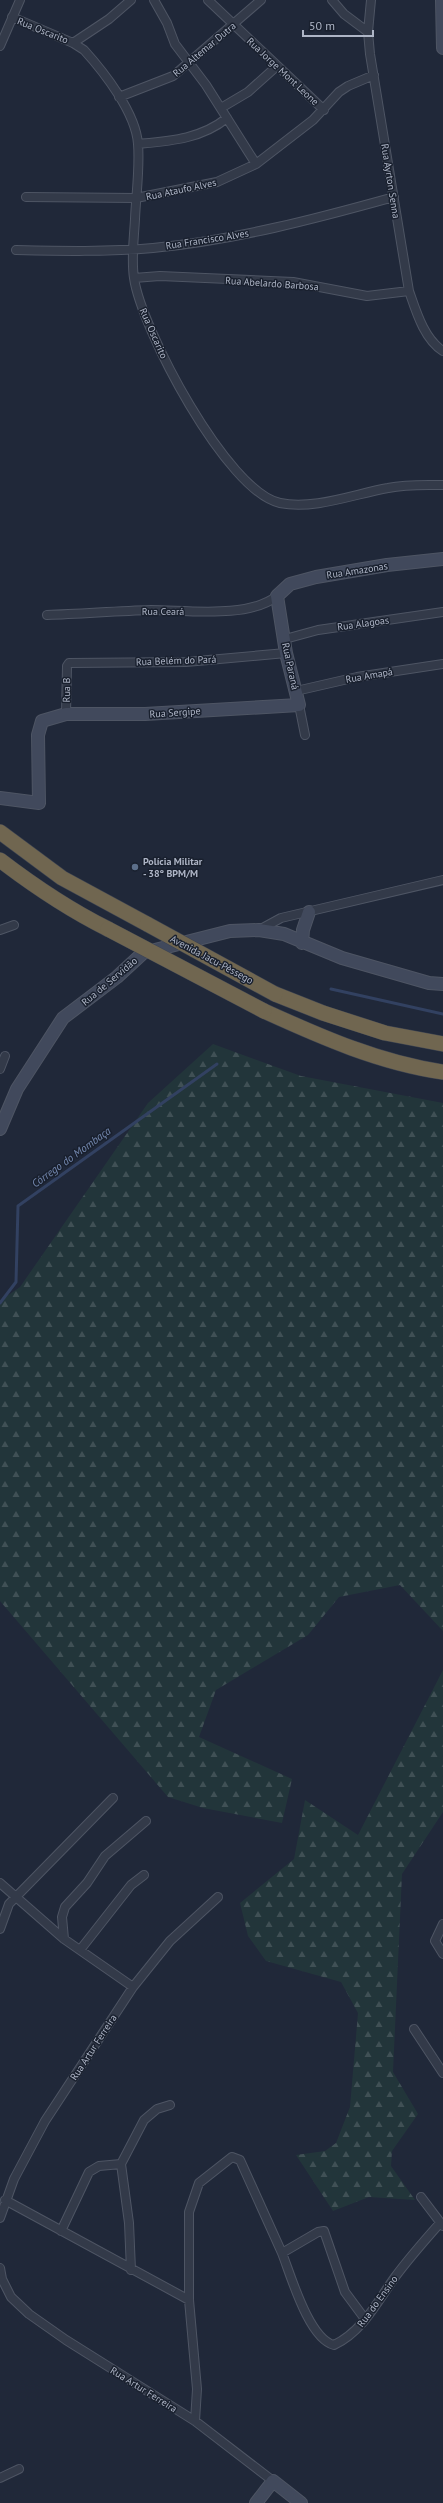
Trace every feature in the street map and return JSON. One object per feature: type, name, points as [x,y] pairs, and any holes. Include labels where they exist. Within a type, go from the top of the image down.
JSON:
[{"type":"highway","name":"Avenida Jacu-Pêssego","points":[[1,831],[62,878],[276,994],[323,1013],[385,1033],[443,1044]]},
{"type":"highway","points":[[0,860],[39,889],[82,916],[264,1011],[331,1042],[380,1057],[443,1072]]},
{"type":"street","points":[[0,46],[20,0]]},
{"type":"street","points":[[73,43],[109,19],[131,0]]},
{"type":"street","points":[[154,0],[167,23],[175,44],[189,61],[221,108],[256,164]]},
{"type":"street","name":"Rua Jorge Mont Leone","points":[[208,0],[324,110]]},
{"type":"street","name":"Rua Altemar Dutra","points":[[119,97],[173,76],[261,0]]},
{"type":"street","points":[[332,0],[344,14],[368,32]]},
{"type":"street","name":"Rua Ayrton Senna","points":[[371,0],[368,32],[409,291],[417,314],[432,341],[443,351]]},
{"type":"street","points":[[442,0],[443,48]]},
{"type":"street","name":"Rua Oscarito","points":[[12,18],[73,43],[92,58],[131,116],[138,144],[133,249],[134,278],[142,307],[184,397],[231,464],[265,496],[278,503],[292,505],[320,502],[405,485],[443,486]]},
{"type":"street","points":[[221,108],[248,92],[277,66]]},
{"type":"street","name":"Rua Ataufo Alves","points":[[26,197],[136,198],[217,182],[256,164],[324,110],[348,86],[374,75]]},
{"type":"street","points":[[138,144],[190,137],[213,128],[227,118]]},
{"type":"street","name":"Rua Francisco Alves","points":[[16,250],[133,249],[171,246],[238,235],[331,214],[394,197]]},
{"type":"street","name":"Rua Abelardo Barbosa","points":[[134,278],[160,276],[293,282],[367,296],[409,291]]},
{"type":"street","name":"Rua Amazonas","points":[[277,596],[290,584],[316,577],[387,565],[443,559]]},
{"type":"street","name":"Rua Ceará","points":[[47,615],[150,610],[230,610],[260,605],[277,596]]},
{"type":"street","name":"Rua Paraná","points":[[277,596],[286,652],[305,736]]},
{"type":"street","name":"Rua Alagoas","points":[[285,639],[318,630],[443,612]]},
{"type":"street","name":"Rua Belém do Pará","points":[[67,666],[72,663],[186,662],[286,652]]},
{"type":"street","name":"Rua Amapá","points":[[296,691],[357,677],[443,664]]},
{"type":"street","name":"Rua B","points":[[66,714],[67,666]]},
{"type":"street","name":"Rua Sergipe","points":[[1,800],[39,803],[40,725],[42,721],[51,717],[66,714],[145,714],[299,705]]},
{"type":"street","name":"Rua de Servidão","points":[[0,1129],[18,1089],[63,1018],[117,977],[143,953],[230,931],[259,930],[281,918],[443,880]]},
{"type":"street","points":[[302,943],[303,930],[309,912]]},
{"type":"street","points":[[0,930],[14,925]]},
{"type":"street","points":[[259,930],[284,934],[302,943],[342,958],[429,983],[443,984]]},
{"type":"street","points":[[0,1069],[3,1059]]},
{"type":"street","points":[[0,1929],[9,1904],[17,1898],[113,1798]]},
{"type":"street","points":[[64,1939],[62,1917],[65,1907],[87,1884],[105,1856],[146,1820]]},
{"type":"street","points":[[80,1950],[131,1886],[144,1875]]},
{"type":"street","points":[[0,1883],[64,1939],[133,1987]]},
{"type":"street","name":"Rua Artur Ferreira","points":[[0,2218],[5,2200],[25,2157],[45,2121],[133,1987],[170,1941],[218,1897]]},
{"type":"street","points":[[443,1924],[435,1939],[436,1946],[443,1954]]},
{"type":"street","points":[[414,2029],[443,2072]]},
{"type":"street","points":[[131,2270],[129,2223],[121,2164],[144,2120],[157,2109],[170,2105]]},
{"type":"street","points":[[195,2420],[197,2372],[189,2300],[187,2224],[191,2203],[199,2183],[232,2157],[240,2160],[282,2253],[318,2232],[324,2231],[345,2292],[365,2319]]},
{"type":"street","points":[[61,2231],[89,2172],[100,2166],[121,2164]]},
{"type":"street","name":"Rua do Ensino","points":[[282,2253],[307,2314],[319,2334],[327,2343],[334,2345],[343,2341],[365,2319],[406,2263],[442,2225],[421,2197]]},
{"type":"street","points":[[5,2200],[131,2270],[189,2300]]},
{"type":"street","name":"Rua Artur Ferreira","points":[[0,2268],[2,2279],[10,2297],[29,2314],[66,2340],[195,2420],[301,2503]]},
{"type":"street","points":[[0,2478],[19,2469]]},
{"type":"street","points":[[260,2501],[272,2481]]},
{"type":"green space","points":[[213,1044],[301,1076],[443,1103],[443,1631],[400,1585],[339,1597],[308,1635],[216,1690],[199,1737],[292,1779],[282,1823],[203,1808],[168,1797],[0,1601],[0,1301],[20,1287],[148,1103]]},
{"type":"green space","points":[[443,1670],[443,1812],[402,1874],[393,2072],[418,2114],[392,2151],[391,2166],[415,2200],[369,2197],[333,2211],[296,2155],[325,2151],[336,2143],[350,2107],[358,2013],[341,1982],[266,1961],[248,1936],[240,1903],[294,1859],[305,1800],[358,1835]]},
{"type":"waterway","points":[[331,989],[443,1014]]},
{"type":"waterway","name":"Córrego do Mombaça","points":[[0,1303],[16,1282],[18,1206],[217,1064]]},
{"type":"place","name":"Polícia Militar - 38º BPM/M","points":[[135,867]]}]
